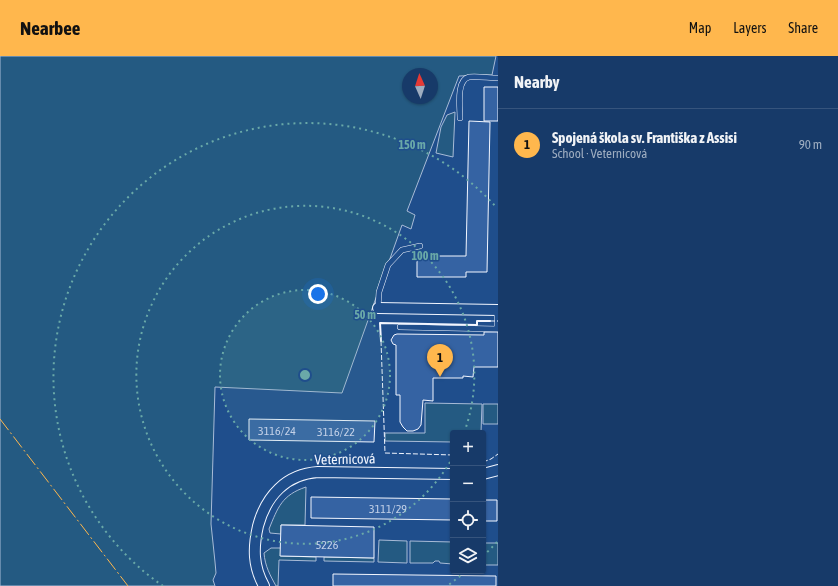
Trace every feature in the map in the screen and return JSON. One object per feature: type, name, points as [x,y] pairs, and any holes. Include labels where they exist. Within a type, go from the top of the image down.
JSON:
[{"type":"street","points":[[378,308],[498,310]]},
{"type":"street","points":[[486,473],[498,470]]},
{"type":"street","name":"Veternicová","points":[[264,586],[254,560],[254,545],[263,512],[273,494],[292,478],[318,472],[450,474]]},
{"type":"lane","points":[[460,118],[460,85],[464,80],[469,77],[498,78]]},
{"type":"lane","points":[[378,308],[379,292],[388,265],[402,250],[420,246]]},
{"type":"lane","points":[[400,327],[497,329],[498,310]]},
{"type":"shaded area","points":[[0,56],[496,56],[492,75],[459,76],[407,211],[415,215],[411,229],[402,225],[342,393],[215,387],[211,524],[216,573],[213,580],[215,586],[0,586]]},
{"type":"shaded area","points":[[455,112],[453,157],[436,153],[441,127],[447,115]]},
{"type":"shaded area","points":[[425,403],[482,404],[481,430],[450,430],[450,442],[385,441],[385,433],[425,433]]},
{"type":"shaded area","points":[[483,404],[498,404],[498,424],[483,424]]},
{"type":"shaded area","points":[[306,487],[305,525],[281,525],[281,534],[270,533],[269,529],[278,508],[291,494]]},
{"type":"shaded area","points":[[379,540],[407,541],[407,563],[378,562]]},
{"type":"shaded area","points":[[410,541],[450,542],[450,564],[440,563],[439,561],[435,561],[433,563],[410,563]]},
{"type":"shaded area","points":[[486,543],[498,543],[498,565],[486,565]]},
{"type":"shaded area","points":[[271,548],[281,548],[281,556],[316,557],[316,561],[279,560],[278,586],[276,586],[265,562],[264,553]]},
{"type":"shaded area","points":[[324,557],[374,558],[374,562],[324,561]]},
{"type":"building","points":[[484,87],[498,87],[498,121],[484,121]]},
{"type":"building","points":[[469,121],[490,122],[487,272],[466,272],[466,277],[417,277],[417,256],[466,256]]},
{"type":"building","points":[[484,332],[498,332],[498,367],[474,367],[473,377],[463,376],[463,378],[433,378],[433,401],[423,400],[421,425],[418,429],[407,431],[400,422],[400,395],[396,395],[396,345],[393,344],[391,340],[394,335],[484,335]]},
{"type":"building","points":[[249,419],[375,421],[374,442],[249,440]]},
{"type":"building","points":[[311,497],[450,499],[450,520],[311,518]]},
{"type":"building","points":[[486,500],[497,500],[497,521],[486,521]]},
{"type":"building","points":[[281,525],[374,527],[374,558],[280,556]]},
{"type":"building","points":[[333,574],[496,576],[496,586],[333,586]]},
{"type":"fence","points":[[490,321],[498,321]]},
{"type":"fence","points":[[381,341],[385,453],[450,455]]},
{"type":"fence","points":[[486,461],[498,454]]},
{"type":"wall","points":[[381,341],[380,323],[477,325],[477,321],[490,321]]},
{"type":"power","points":[[0,419],[128,586]]},
{"type":"place","name":"Spojená škola sv. Františka z Assisi","points":[[440,377]]}]
